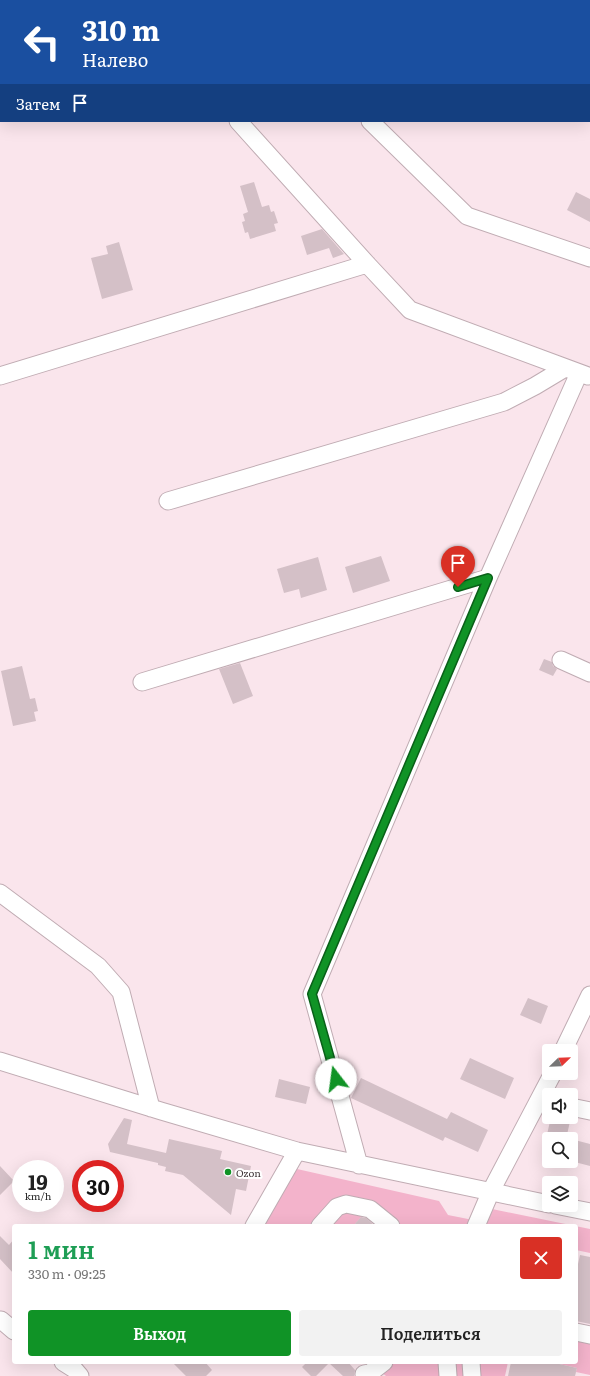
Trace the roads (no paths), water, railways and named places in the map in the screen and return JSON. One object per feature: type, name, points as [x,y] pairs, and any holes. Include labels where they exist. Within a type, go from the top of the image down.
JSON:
[{"type":"street","points":[[239,122],[410,310],[578,372]]},
{"type":"street","points":[[371,122],[468,216],[590,258]]},
{"type":"street","points":[[0,376],[367,264]]},
{"type":"street","points":[[168,501],[504,402],[536,386],[578,372]]},
{"type":"street","points":[[359,1164],[312,994],[488,578],[578,372]]},
{"type":"street","points":[[142,682],[488,578]]},
{"type":"street","points":[[561,660],[590,674]]},
{"type":"street","points":[[0,893],[98,966],[121,992],[151,1108]]},
{"type":"street","points":[[566,1044],[590,995]]},
{"type":"street","points":[[0,1061],[151,1108],[297,1150],[542,1202]]},
{"type":"street","points":[[477,1224],[491,1191],[542,1104]]},
{"type":"street","points":[[578,1108],[590,1111]]},
{"type":"street","points":[[255,1224],[297,1150]]},
{"type":"street","points":[[322,1224],[337,1207],[346,1204],[370,1208],[390,1224]]},
{"type":"street","points":[[578,1210],[590,1212]]},
{"type":"street","points":[[1,1320],[12,1329]]},
{"type":"street","points":[[578,1332],[590,1335]]},
{"type":"street","points":[[66,1364],[74,1369],[80,1376]]},
{"type":"street","points":[[361,1371],[370,1373],[381,1364]]},
{"type":"street","points":[[447,1364],[448,1376]]},
{"type":"street","points":[[470,1364],[472,1376]]},
{"type":"place","name":"Ozon","points":[[228,1172]]}]
